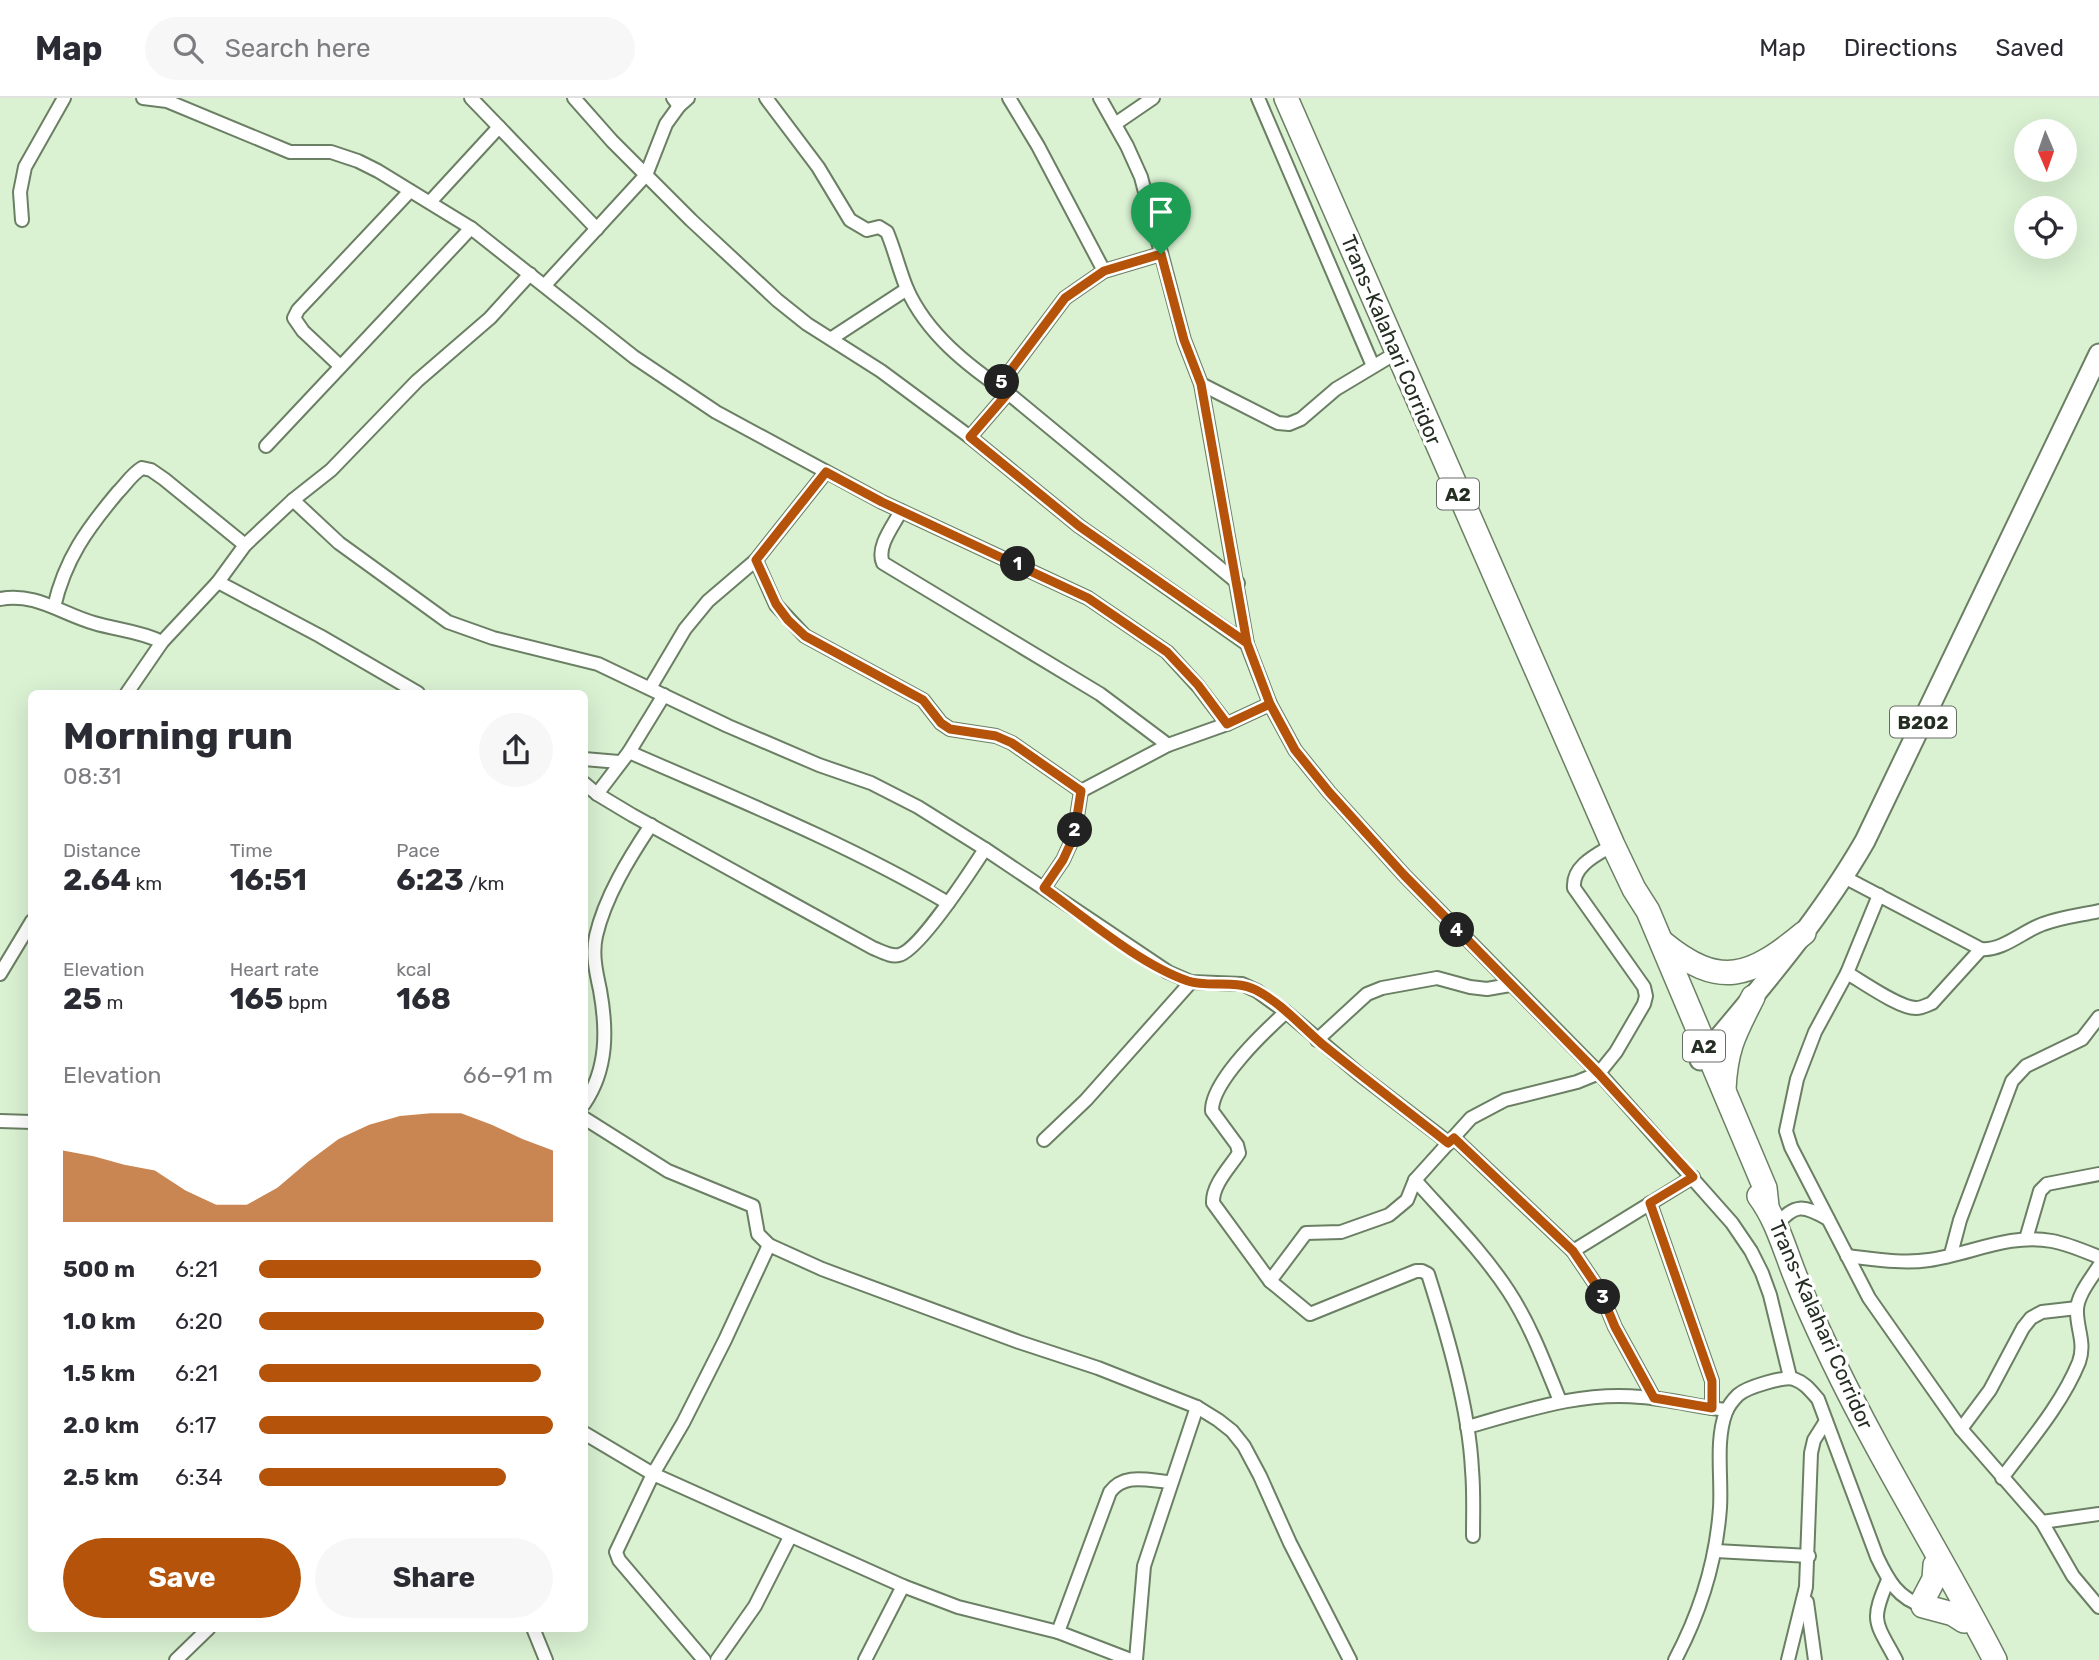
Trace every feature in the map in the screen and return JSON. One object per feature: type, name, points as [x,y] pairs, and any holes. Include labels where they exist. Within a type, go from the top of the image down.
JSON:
[{"type":"highway","name":"Trans-Kalahari Corridor","points":[[1286,98],[1613,845],[1648,911],[1756,1192],[1772,1216]]},
{"type":"highway","name":"Trans-Kalahari Corridor","points":[[1634,889],[1640,914],[1765,1188],[1772,1216],[1797,1281],[1875,1444],[1954,1593]]},
{"type":"highway","points":[[1660,940],[1687,961],[1702,968],[1728,973],[1755,968],[1768,962],[1804,933]]},
{"type":"highway","points":[[1724,1094],[1725,1066],[1730,1045],[1753,997]]},
{"type":"highway","name":"Trans-Kalahari Corridor","points":[[1875,1444],[1880,1463],[1898,1499],[1954,1593]]},
{"type":"highway","points":[[1935,1565],[1934,1579],[1920,1604],[1953,1614],[1964,1621]]},
{"type":"highway","name":"A2","points":[[1954,1593],[1964,1621],[1985,1660]]},
{"type":"highway","name":"A2","points":[[1954,1593],[1995,1660]]},
{"type":"main road","name":"B202","points":[[1703,1056],[1804,933],[1844,877],[1865,841],[2099,354]]},
{"type":"street","points":[[22,220],[20,191],[25,167],[64,98]]},
{"type":"street","points":[[143,98],[167,101],[290,152],[318,151],[345,156],[378,171],[471,228],[634,357],[737,424],[901,512],[1088,598],[1167,652],[1191,677],[1227,724]]},
{"type":"street","points":[[471,98],[597,229]]},
{"type":"street","points":[[574,98],[646,175],[777,300],[807,324],[881,371],[970,437],[1079,526],[1247,643]]},
{"type":"street","points":[[766,98],[818,167],[850,220],[867,230],[879,227],[887,232],[907,289],[939,336],[979,374],[1003,390],[1238,583]]},
{"type":"street","points":[[1009,98],[1038,146],[1104,271]]},
{"type":"street","points":[[1100,98],[1141,177],[1184,340],[1201,384],[1247,643],[1270,704],[1295,750],[1329,792],[1404,875],[1598,1073],[1731,1223],[1751,1251],[1762,1273],[1790,1377]]},
{"type":"street","points":[[1115,124],[1153,98]]},
{"type":"street","points":[[1258,98],[1373,366]]},
{"type":"street","points":[[545,285],[646,175],[666,124],[680,101]]},
{"type":"street","points":[[430,202],[499,127]]},
{"type":"street","points":[[339,365],[303,331],[294,318],[298,310],[411,191]]},
{"type":"street","points":[[266,446],[339,365],[471,228]]},
{"type":"street","points":[[970,437],[1065,298],[1104,271],[1161,254]]},
{"type":"street","points":[[129,690],[162,642],[218,582],[245,545],[293,499],[331,470],[417,381],[490,318],[530,274]]},
{"type":"street","points":[[832,338],[907,289]]},
{"type":"street","points":[[1201,384],[1278,424],[1289,424],[1301,419],[1336,389],[1396,353]]},
{"type":"street","points":[[54,607],[72,553],[111,500],[142,468],[151,470],[164,479],[245,545]]},
{"type":"street","points":[[650,688],[685,629],[708,601],[756,560],[826,472]]},
{"type":"street","points":[[293,499],[339,543],[448,622],[493,638],[598,664],[818,765],[871,783],[918,807],[985,849],[1168,972],[1191,982],[1242,984],[1269,998],[1317,1040],[1451,1140],[1573,1251],[1600,1291],[1615,1327],[1654,1398]]},
{"type":"street","points":[[901,512],[882,547],[880,558],[883,564],[1100,694],[1168,745]]},
{"type":"street","points":[[756,560],[776,604],[805,636],[923,700],[941,723],[950,729],[996,736],[1012,743],[1081,791]]},
{"type":"street","points":[[218,582],[320,636],[413,690]]},
{"type":"street","points":[[0,598],[21,597],[89,622],[148,635],[162,642]]},
{"type":"street","points":[[597,794],[664,695]]},
{"type":"street","points":[[1081,791],[1168,745],[1227,724],[1270,704]]},
{"type":"street","points":[[588,759],[624,757],[762,810],[890,870],[948,903]]},
{"type":"street","points":[[588,786],[651,825],[892,956],[909,950],[948,903],[985,849]]},
{"type":"street","points":[[1044,888],[1063,860],[1074,836],[1081,791]]},
{"type":"street","points":[[588,1096],[600,1072],[605,1035],[596,973],[596,937],[616,886],[651,825]]},
{"type":"street","points":[[1270,1281],[1306,1233],[1341,1232],[1389,1215],[1407,1200],[1415,1180],[1471,1118],[1506,1100],[1577,1082],[1598,1073],[1616,1052],[1644,1004],[1644,987],[1574,888],[1577,871],[1593,856],[1613,845]]},
{"type":"street","points":[[1844,877],[1981,949],[1989,950],[2046,922],[2099,911]]},
{"type":"street","points":[[1880,895],[1847,973],[1815,1032],[1797,1079],[1786,1131],[1791,1147],[1869,1298],[1961,1429],[2042,1522],[2073,1576],[2099,1607]]},
{"type":"street","points":[[0,974],[28,928]]},
{"type":"street","points":[[1847,973],[1902,1004],[1914,1008],[1924,1007],[1932,1003],[1981,949]]},
{"type":"street","points":[[1317,1040],[1367,994],[1381,988],[1437,978],[1487,989],[1510,985]]},
{"type":"street","points":[[1044,1140],[1086,1100],[1191,982]]},
{"type":"street","points":[[1286,1012],[1250,1046],[1216,1093],[1212,1111],[1237,1145],[1239,1153],[1216,1187],[1212,1195],[1213,1203],[1270,1281],[1310,1314],[1416,1271],[1428,1274],[1467,1427],[1472,1469],[1473,1536]]},
{"type":"street","points":[[1951,1255],[1960,1220],[2012,1081],[2026,1066],[2082,1040],[2099,1017]]},
{"type":"street","points":[[0,1121],[28,1122]]},
{"type":"street","points":[[588,1121],[668,1171],[753,1206],[758,1234],[769,1245],[822,1269],[1019,1342],[1098,1368],[1197,1407],[1218,1420],[1232,1431],[1244,1446],[1350,1660]]},
{"type":"street","points":[[2026,1239],[2040,1191],[2047,1184],[2099,1174]]},
{"type":"street","points":[[1573,1251],[1693,1177]]},
{"type":"street","points":[[1415,1180],[1459,1229],[1509,1293],[1535,1340],[1560,1401]]},
{"type":"street","points":[[1650,1203],[1712,1381],[1712,1408]]},
{"type":"street","points":[[1772,1216],[1804,1208],[1829,1219]]},
{"type":"street","points":[[1847,1255],[1912,1262],[2026,1239],[2056,1242],[2099,1257]]},
{"type":"street","points":[[704,1660],[616,1556],[617,1548],[653,1474],[695,1399],[769,1245]]},
{"type":"street","points":[[2002,1478],[2051,1412],[2078,1362],[2083,1346],[2077,1308],[2082,1293],[2099,1266]]},
{"type":"street","points":[[1961,1429],[1990,1390],[2031,1318],[2042,1312],[2077,1308]]},
{"type":"street","points":[[1675,1660],[1707,1587],[1716,1551],[1721,1433],[1727,1410],[1739,1394],[1790,1377],[1806,1384],[1818,1399],[1877,1557],[1894,1588],[1920,1604],[1954,1593]]},
{"type":"street","points":[[1467,1427],[1560,1401],[1609,1396],[1654,1398],[1727,1410]]},
{"type":"street","points":[[588,1435],[653,1474],[903,1586],[958,1607],[1058,1632],[1133,1660],[1144,1566],[1197,1407]]},
{"type":"street","points":[[1788,1660],[1806,1587],[1809,1466],[1814,1440],[1826,1421]]},
{"type":"street","points":[[1058,1632],[1110,1492],[1116,1483],[1127,1479],[1171,1482]]},
{"type":"street","points":[[2042,1522],[2099,1514]]},
{"type":"street","points":[[717,1660],[755,1606],[790,1536]]},
{"type":"street","points":[[1716,1551],[1808,1556]]},
{"type":"street","points":[[1888,1580],[1876,1613],[1880,1630],[1896,1660]]},
{"type":"street","points":[[865,1660],[903,1586]]},
{"type":"street","points":[[1806,1587],[1815,1660]]},
{"type":"street","points":[[176,1660],[205,1632]]},
{"type":"street","points":[[535,1632],[546,1660]]},
{"type":"route","points":[[1161,254],[1104,271],[1065,298],[999,386],[1008,393],[970,437],[1079,526],[1247,643],[1270,704],[1295,750],[1329,792],[1404,875],[1598,1073],[1693,1177],[1650,1203],[1712,1381],[1712,1408],[1654,1398],[1615,1327],[1600,1291],[1573,1251],[1454,1138],[1448,1143],[1317,1040],[1269,998],[1242,984],[1191,982],[1168,972],[1136,953],[1044,888],[1063,860],[1074,836],[1081,791],[1012,743],[996,736],[950,729],[941,723],[923,700],[805,636],[788,620],[771,595],[756,560],[826,472],[882,502],[1088,598],[1167,652],[1198,685],[1227,724],[1270,704],[1247,643],[1201,384],[1184,340],[1161,254]]}]
